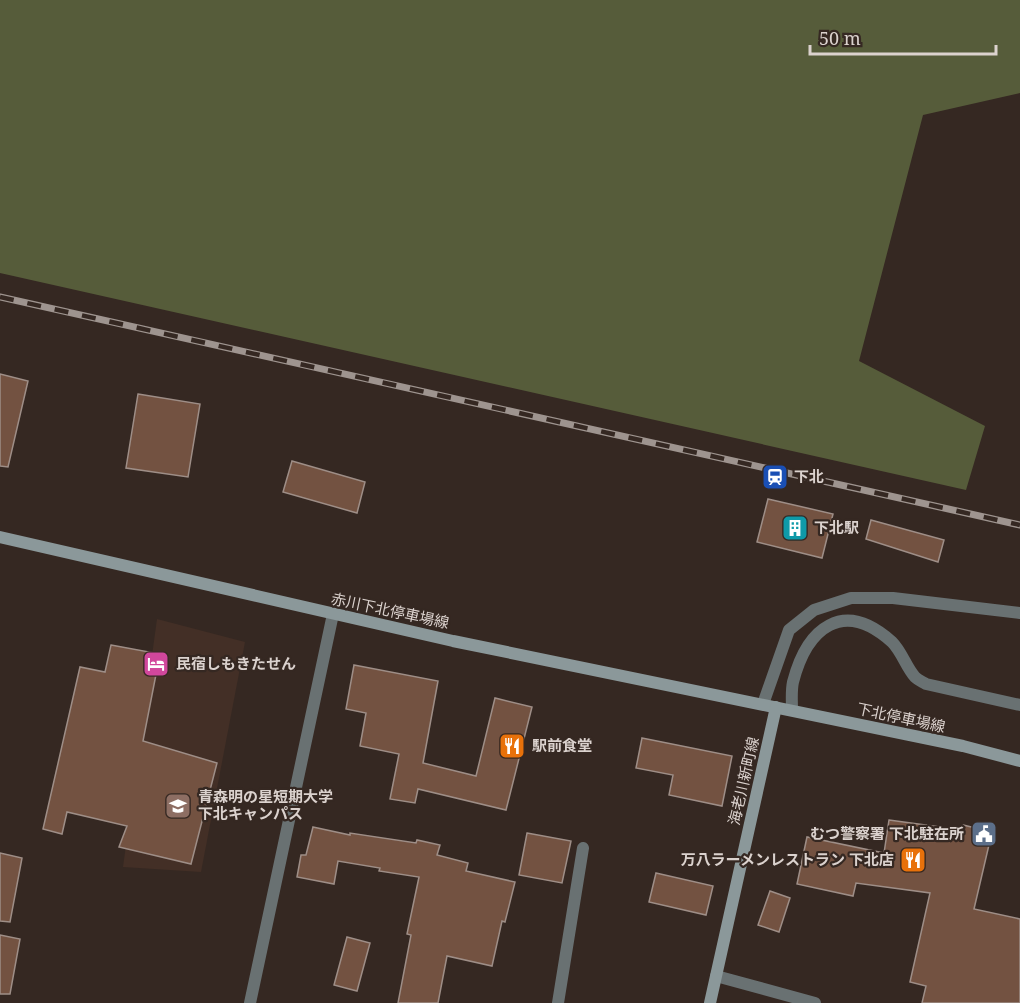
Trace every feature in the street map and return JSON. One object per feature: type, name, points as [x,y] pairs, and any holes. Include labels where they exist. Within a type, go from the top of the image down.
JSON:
[{"type":"main road","name":"赤川下北停車場線","points":[[0,537],[333,614],[769,705]]},
{"type":"main road","name":"下北停車場線","points":[[769,705],[963,746],[1020,761]]},
{"type":"main road","name":"海老川新町線","points":[[710,1003],[769,705]]},
{"type":"street","points":[[769,705],[789,630],[814,610],[851,598],[893,598],[1020,613]]},
{"type":"street","points":[[250,1003],[333,614]]},
{"type":"street","points":[[792,710],[792,684],[805,650],[818,631],[832,623],[853,621],[867,624],[893,643],[915,677],[926,684],[1020,705]]},
{"type":"street","points":[[558,1003],[583,848]]},
{"type":"street","points":[[716,976],[815,1003]]},
{"type":"shaded area","points":[[157,619],[245,642],[201,872],[123,867]]},
{"type":"green space","points":[[0,0],[1020,0],[1020,93],[923,115],[859,361],[985,426],[966,490],[0,273]]},
{"type":"building","points":[[0,374],[28,381],[8,467],[0,466]]},
{"type":"building","points":[[138,394],[200,404],[188,477],[126,468]]},
{"type":"building","points":[[292,461],[365,482],[357,513],[283,492]]},
{"type":"building","name":"下北駅","points":[[768,499],[833,514],[822,558],[757,542]]},
{"type":"building","points":[[871,520],[944,540],[938,562],[866,539]]},
{"type":"building","points":[[111,645],[160,654],[143,741],[217,763],[191,864],[119,847],[127,826],[67,812],[62,834],[43,829],[80,667],[105,672]]},
{"type":"building","points":[[354,665],[438,681],[423,763],[476,776],[495,698],[532,707],[506,810],[418,789],[415,803],[390,799],[399,754],[360,746],[366,713],[346,709]]},
{"type":"building","points":[[642,738],[732,756],[722,806],[669,795],[673,775],[636,768]]},
{"type":"building","points":[[889,820],[962,830],[963,825],[992,832],[974,909],[1020,919],[1020,1003],[922,1003],[926,986],[910,982],[930,893],[856,883],[853,896],[797,884],[807,837],[884,853]]},
{"type":"building","points":[[313,827],[350,835],[350,833],[416,843],[417,840],[440,845],[437,855],[468,863],[466,871],[515,882],[505,922],[502,921],[492,966],[447,956],[438,1003],[398,1003],[411,935],[407,934],[419,877],[379,871],[380,868],[338,861],[334,884],[297,877],[301,855],[306,855]]},
{"type":"building","points":[[527,833],[571,841],[562,883],[519,875]]},
{"type":"building","points":[[0,853],[22,858],[10,922],[0,921]]},
{"type":"building","points":[[656,873],[713,886],[706,915],[649,902]]},
{"type":"building","points":[[770,891],[790,898],[779,932],[758,925]]},
{"type":"building","points":[[0,935],[20,939],[10,994],[0,994]]},
{"type":"building","points":[[347,937],[370,943],[357,991],[334,985]]},
{"type":"railway","points":[[0,297],[1020,525]]},
{"type":"place","name":"下北","points":[[775,477]]},
{"type":"place","name":"下北駅","points":[[795,528]]},
{"type":"place","name":"民宿しもきたせん","points":[[156,664]]},
{"type":"place","name":"駅前食堂","points":[[512,746]]},
{"type":"place","name":"青森明の星短期大学 下北キャンパス","points":[[178,806]]},
{"type":"place","name":"むつ警察署 下北駐在所","points":[[984,834]]},
{"type":"place","name":"万八ラーメンレストラン 下北店","points":[[913,860]]}]
